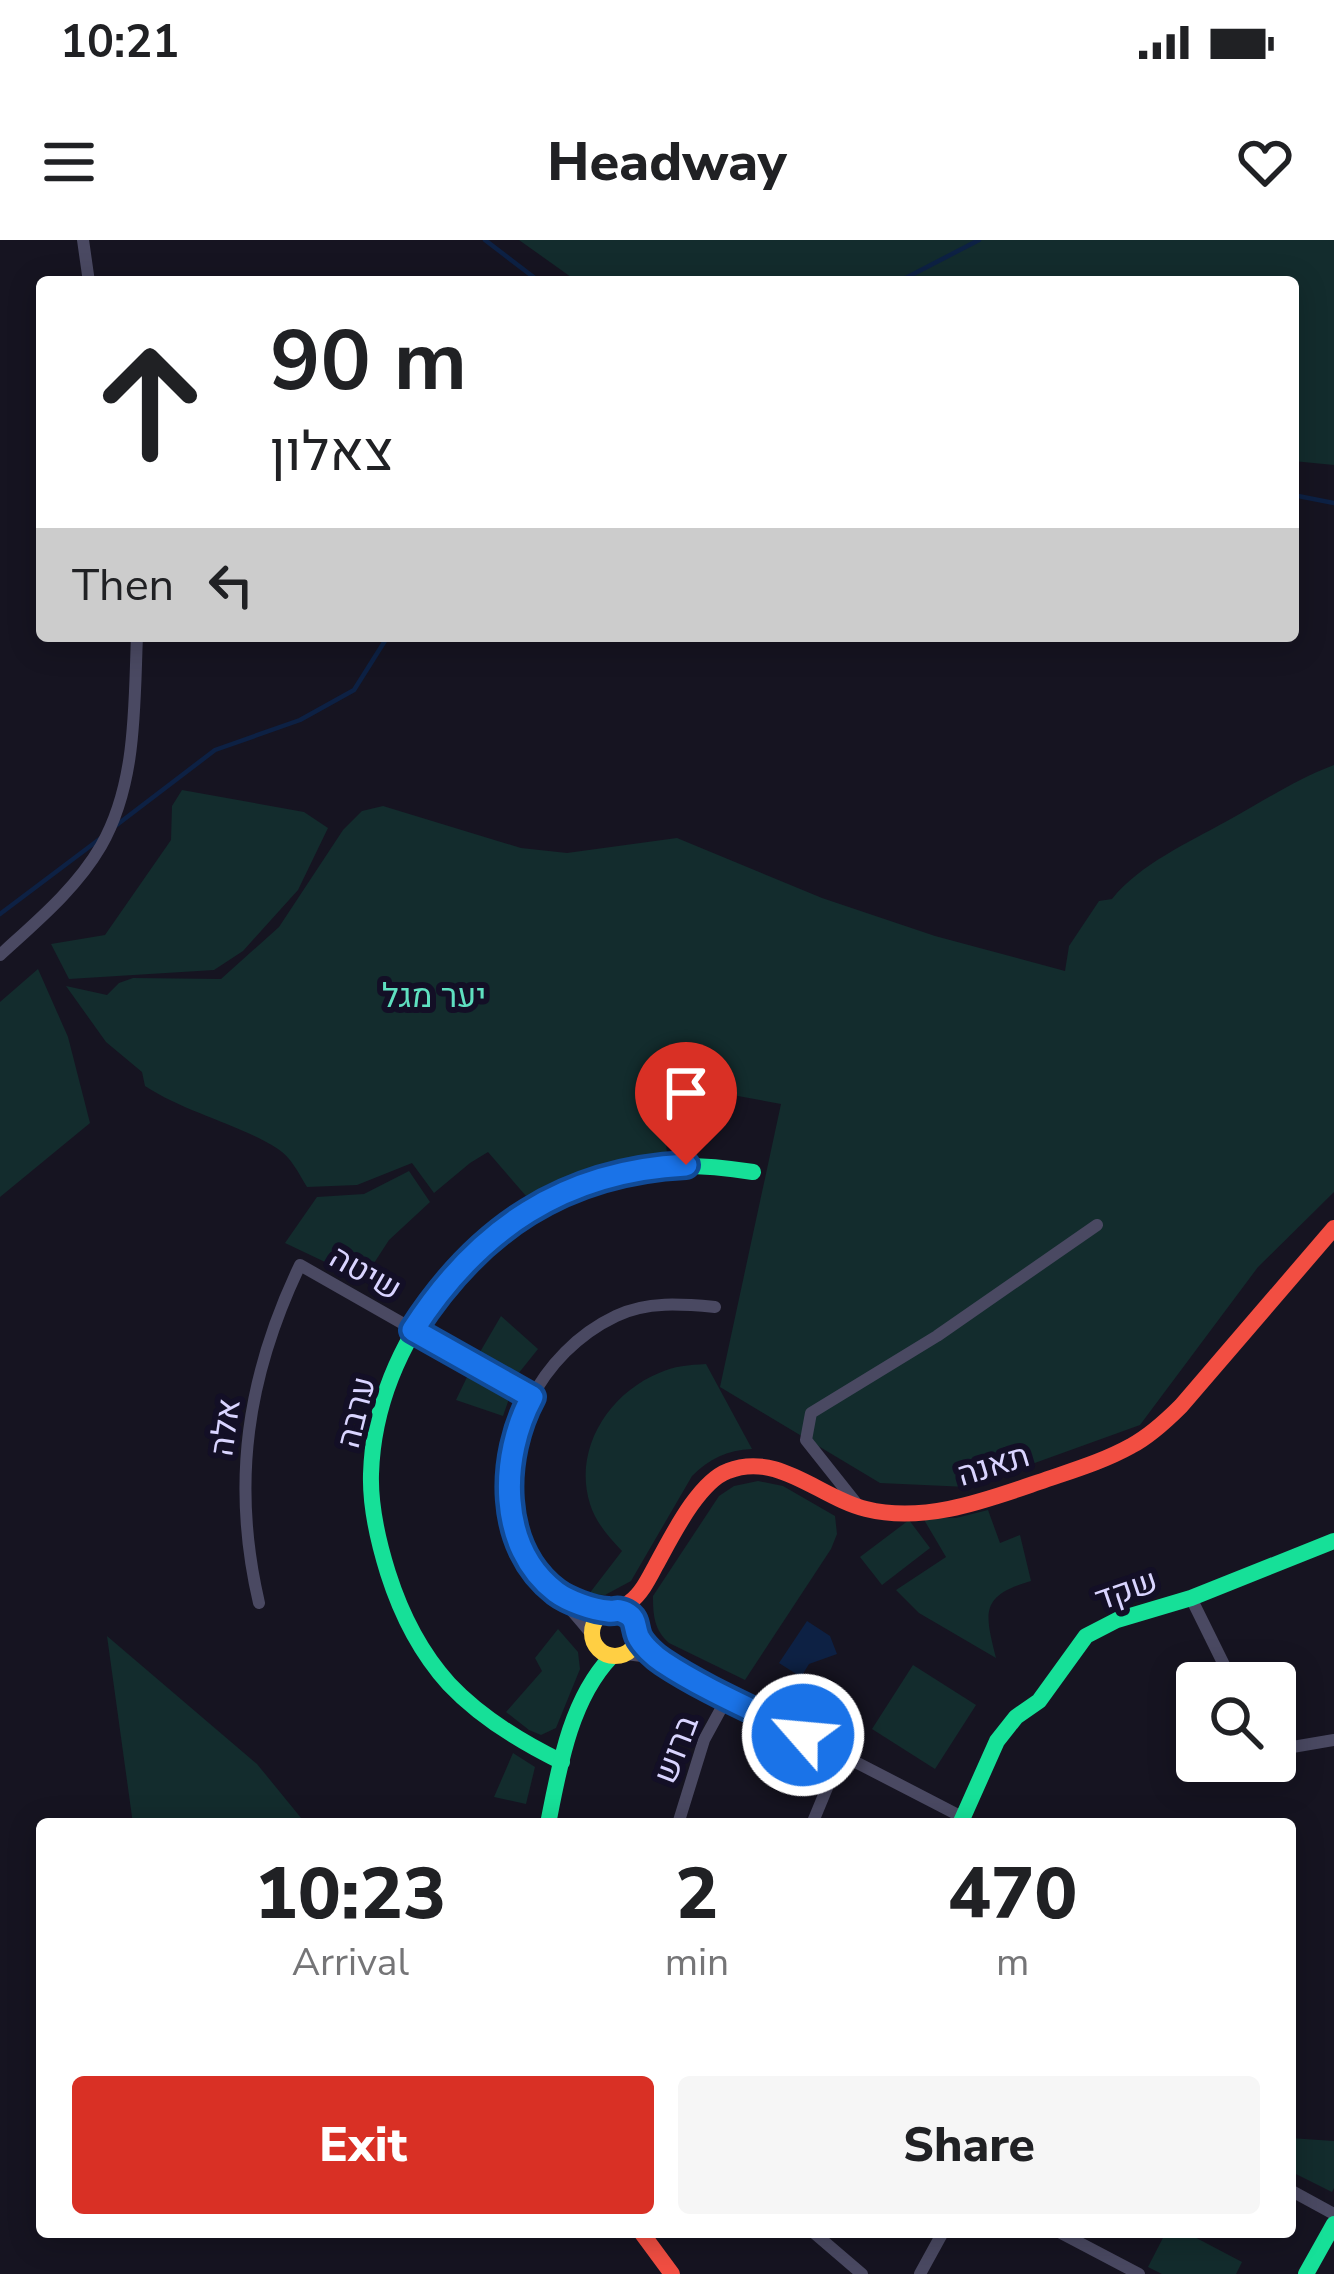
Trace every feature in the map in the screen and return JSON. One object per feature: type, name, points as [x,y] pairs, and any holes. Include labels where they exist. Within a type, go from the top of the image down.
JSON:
[{"type":"street","points":[[83,240],[87,276]]},
{"type":"street","points":[[0,956],[70,889],[110,828],[125,782],[133,734],[137,642]]},
{"type":"street","name":"ערבה","points":[[562,1762],[488,1718],[439,1672],[403,1615],[375,1517],[372,1460],[387,1395],[413,1330],[442,1288],[478,1249],[519,1217],[602,1177],[658,1166],[718,1166],[753,1172]]},
{"type":"street","points":[[861,1509],[806,1440],[812,1413],[937,1336],[1097,1225]]},
{"type":"street","name":"תאנה","points":[[637,1630],[642,1590],[700,1493],[719,1474],[746,1467],[778,1470],[861,1509],[907,1514],[968,1505],[1096,1462],[1139,1442],[1190,1398],[1334,1228]]},
{"type":"street","name":"שיטה","points":[[300,1265],[532,1397]]},
{"type":"street","name":"אלה","points":[[259,1603],[246,1532],[245,1456],[268,1342],[300,1265]]},
{"type":"street","points":[[715,1307],[661,1304],[616,1316],[577,1343],[543,1379],[520,1419],[512,1446],[510,1499],[523,1547],[593,1640],[619,1655],[664,1663],[956,1818]]},
{"type":"street","name":"שקד","points":[[962,1818],[998,1741],[1016,1717],[1039,1701],[1086,1636],[1117,1620],[1191,1598],[1334,1541]]},
{"type":"street","name":"תאנה","points":[[610,1611],[642,1590]]},
{"type":"street","points":[[558,1594],[627,1614],[664,1663]]},
{"type":"street","points":[[1191,1598],[1223,1662]]},
{"type":"street","points":[[593,1678],[596,1620],[610,1611]]},
{"type":"street","points":[[549,1818],[562,1762],[593,1678],[600,1666],[632,1649],[637,1630]]},
{"type":"street","name":"ברוש","points":[[680,1818],[704,1740],[728,1696]]},
{"type":"street","points":[[1296,1746],[1334,1740]]},
{"type":"street","points":[[814,1818],[841,1754]]},
{"type":"street","points":[[1296,2193],[1334,2213]]},
{"type":"street","points":[[1306,2274],[1334,2224]]},
{"type":"street","points":[[645,2238],[672,2274]]},
{"type":"street","points":[[820,2238],[862,2274]]},
{"type":"street","points":[[920,2274],[940,2238]]},
{"type":"street","points":[[1070,2238],[1139,2274]]},
{"type":"green space","points":[[519,240],[1334,240],[1334,465],[1299,462],[1299,276],[570,276]]},
{"type":"green space","name":"יער מגל","points":[[1334,765],[1334,1192],[1258,1267],[1140,1425],[968,1487],[880,1483],[720,1387],[781,1104],[716,1092],[662,1097],[667,1154],[580,1172],[526,1196],[488,1152],[434,1193],[412,1163],[357,1185],[307,1187],[278,1149],[145,1086],[142,1072],[106,1042],[66,986],[107,995],[133,978],[221,979],[279,927],[343,830],[362,811],[383,806],[521,848],[567,853],[677,838],[822,898],[935,936],[1065,971],[1069,946],[1099,901],[1112,899],[1136,875],[1181,846]]},
{"type":"green space","points":[[182,790],[304,812],[328,828],[298,890],[243,951],[214,970],[69,979],[51,944],[105,935],[171,840],[172,806]]},
{"type":"green space","points":[[38,969],[68,1037],[90,1123],[0,1197],[0,1002]]},
{"type":"green space","points":[[409,1171],[430,1202],[389,1240],[363,1280],[285,1243],[317,1197],[364,1194]]},
{"type":"green space","points":[[501,1316],[538,1349],[518,1374],[480,1352]]},
{"type":"green space","points":[[706,1364],[752,1449],[727,1454],[698,1470],[631,1581],[605,1595],[589,1594],[622,1551],[596,1517],[586,1484],[586,1464],[599,1426],[610,1409],[641,1382],[670,1369]]},
{"type":"green space","points":[[469,1373],[510,1396],[503,1416],[456,1400]]},
{"type":"green space","points":[[758,1481],[783,1486],[835,1516],[837,1534],[745,1680],[669,1643],[655,1622],[653,1596],[719,1496],[734,1486]]},
{"type":"green space","points":[[988,1510],[1000,1543],[1020,1535],[1031,1581],[1002,1593],[990,1608],[996,1658],[919,1613],[896,1590],[946,1557],[923,1518],[956,1518]]},
{"type":"green space","points":[[909,1520],[930,1548],[882,1585],[860,1557]]},
{"type":"green space","points":[[558,1629],[578,1652],[580,1669],[556,1728],[541,1735],[506,1712],[542,1671],[535,1658]]},
{"type":"green space","points":[[107,1636],[257,1764],[301,1818],[132,1818]]},
{"type":"green space","points":[[913,1665],[976,1705],[935,1769],[872,1729]]},
{"type":"green space","points":[[513,1753],[535,1767],[526,1804],[494,1797]]},
{"type":"green space","points":[[1296,2138],[1334,2141],[1332,2192],[1296,2174]]},
{"type":"green space","points":[[1163,2238],[1196,2238],[1242,2262],[1236,2274],[1162,2274],[1148,2267]]},
{"type":"water","points":[[807,1621],[830,1636],[837,1654],[809,1664],[801,1677],[779,1663]]},
{"type":"waterway","points":[[485,240],[532,276]]},
{"type":"waterway","points":[[910,276],[979,240]]},
{"type":"waterway","points":[[1299,496],[1334,503]]},
{"type":"waterway","points":[[114,827],[215,750],[300,720],[354,690],[384,642]]},
{"type":"waterway","points":[[0,914],[101,838]]},
{"type":"traffic: fast","points":[[562,1762],[474,1708],[429,1659],[405,1618],[381,1549],[371,1486],[377,1425],[391,1377],[441,1292],[512,1224],[554,1199],[637,1169],[695,1166],[753,1172]]},
{"type":"traffic: fast","points":[[963,1818],[997,1741],[1016,1717],[1039,1701],[1086,1636],[1117,1620],[1191,1598],[1334,1541]]},
{"type":"traffic: fast","points":[[549,1818],[576,1714],[611,1657]]},
{"type":"traffic: fast","points":[[1306,2274],[1334,2224]]},
{"type":"traffic: slow","points":[[615,1610],[631,1617],[638,1633],[631,1649],[615,1656],[599,1649],[592,1633],[599,1617],[615,1610]]},
{"type":"traffic: jam","points":[[613,1610],[638,1594],[696,1498],[728,1471],[746,1466],[782,1471],[866,1509],[911,1513],[1002,1495],[1131,1446],[1181,1406],[1334,1228]]},
{"type":"traffic: jam","points":[[645,2238],[672,2274]]},
{"type":"route","points":[[686,1165],[602,1177],[541,1203],[498,1232],[458,1268],[413,1330],[532,1397],[512,1446],[510,1499],[523,1547],[549,1585],[558,1594],[593,1608],[627,1614],[636,1624],[638,1637],[664,1663],[803,1735]]}]
